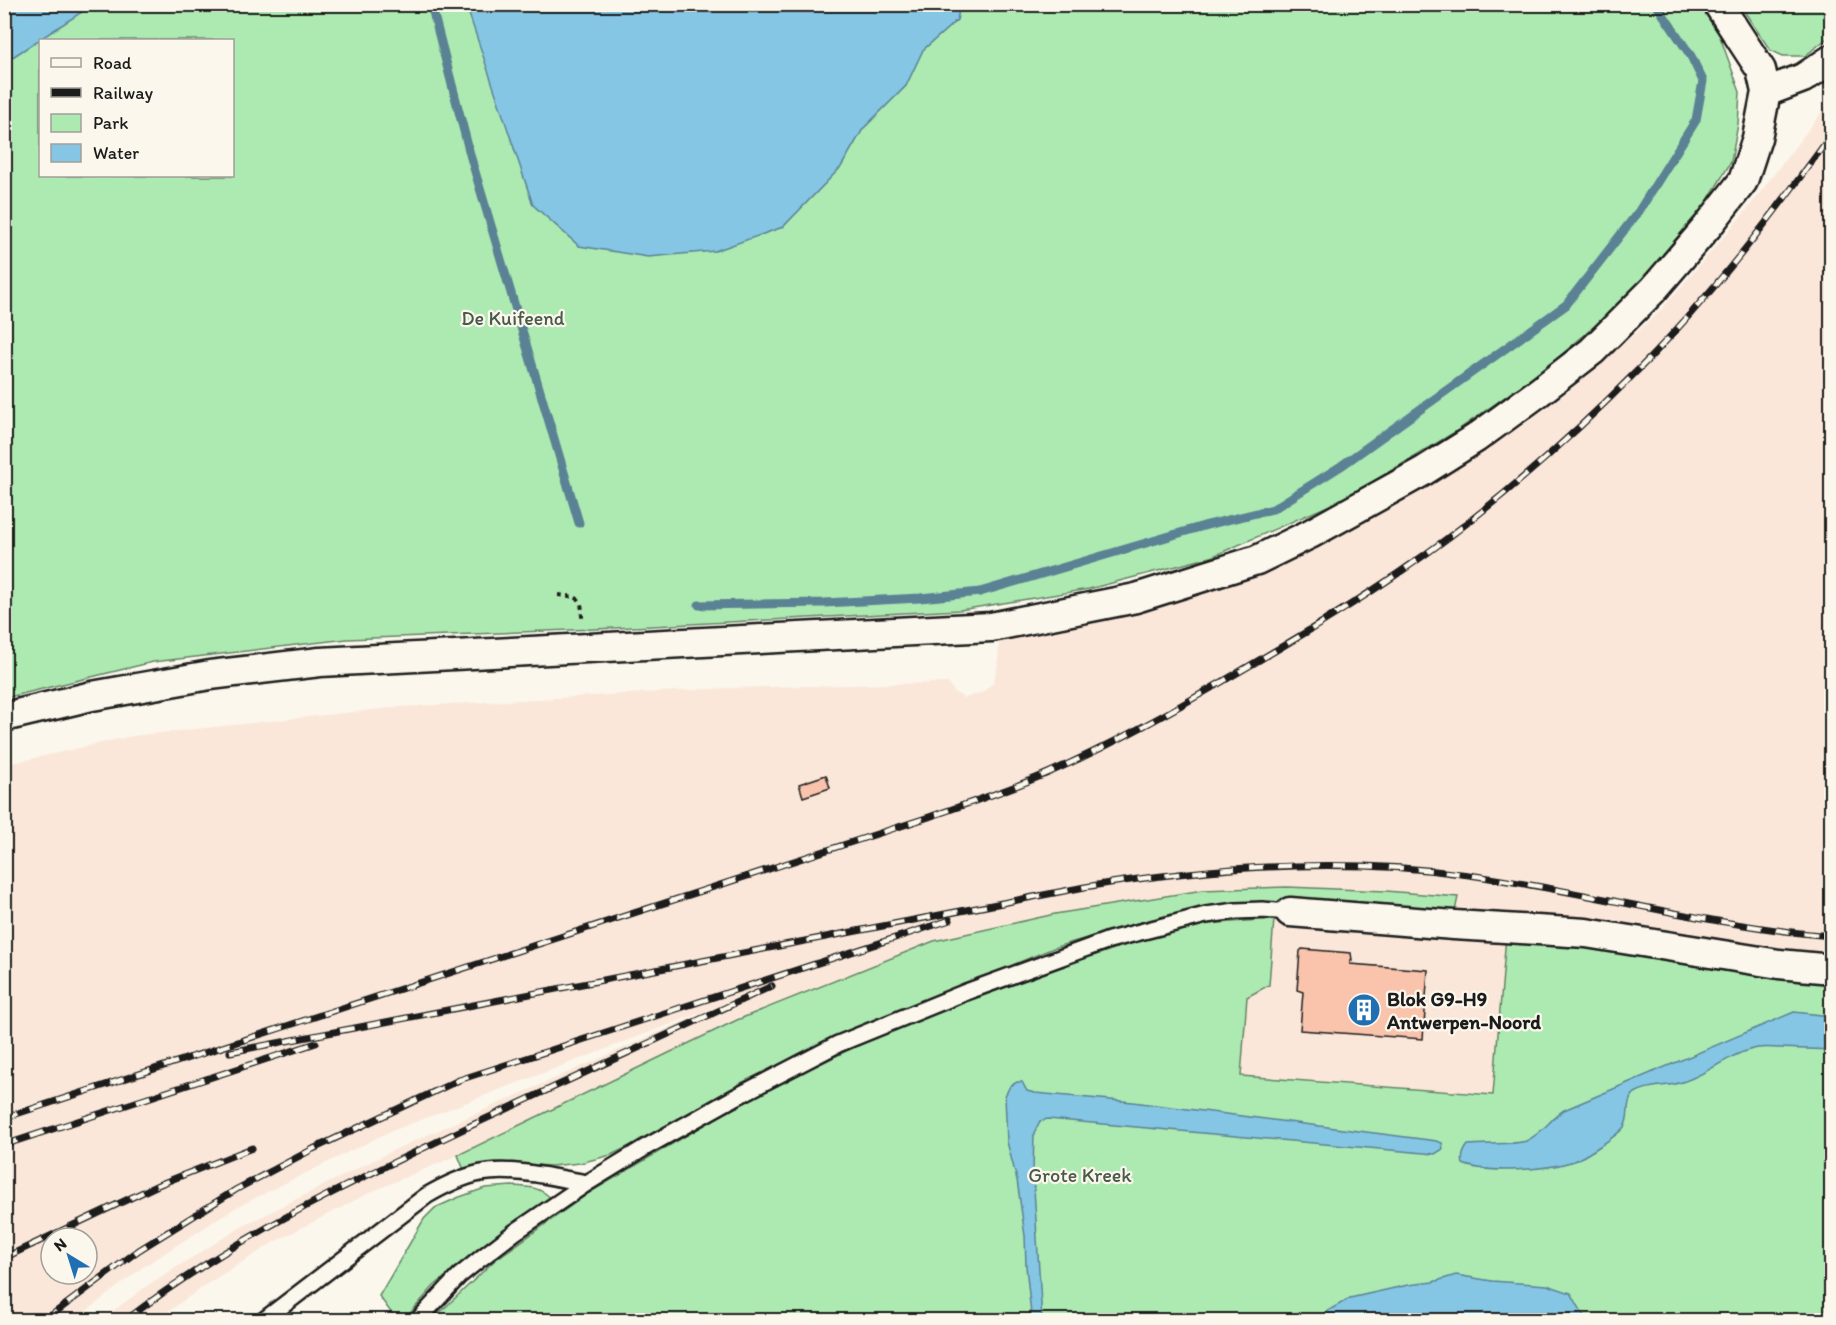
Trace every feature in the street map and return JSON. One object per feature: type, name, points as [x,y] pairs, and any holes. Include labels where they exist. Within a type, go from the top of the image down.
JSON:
[{"type":"street","points":[[4,717],[92,696],[210,675],[320,662],[991,627],[1136,597],[1257,560],[1310,534],[1422,472],[1476,438],[1592,351],[1653,290],[1743,181],[1758,138],[1766,92],[1761,70],[1718,4]]},
{"type":"street","points":[[1766,92],[1803,78],[1832,59]]},
{"type":"street","points":[[1290,912],[1586,933],[1779,964],[1832,969]]},
{"type":"lane","points":[[418,1320],[459,1276],[515,1232],[587,1183],[732,1099],[838,1044],[966,992],[1109,940],[1185,919],[1236,911],[1290,912]]},
{"type":"lane","points":[[264,1320],[426,1196],[453,1181],[482,1173],[507,1172],[587,1183]]},
{"type":"path","points":[[558,595],[580,599],[582,648]]},
{"type":"shaded area","points":[[1831,100],[1831,953],[1685,936],[1506,936],[1493,1095],[1241,1076],[1247,996],[1269,985],[1274,905],[1455,911],[1457,897],[1386,891],[1287,887],[1055,914],[934,941],[737,1020],[458,1155],[371,1192],[276,1241],[207,1284],[156,1320],[101,1320],[148,1285],[243,1226],[394,1150],[713,1008],[389,1132],[235,1208],[143,1267],[75,1320],[5,1320],[4,765],[132,736],[400,707],[727,688],[937,683],[948,683],[955,693],[965,698],[983,692],[993,683],[998,665],[999,640],[1338,533],[1422,491],[1523,425],[1589,375],[1660,311],[1749,207]]},
{"type":"green space","name":"De Kuifeend","points":[[1699,4],[1719,34],[1740,92],[1738,124],[1731,162],[1705,205],[1664,253],[1641,286],[1546,368],[1455,432],[1346,498],[1211,557],[1089,589],[960,610],[347,639],[153,662],[5,698],[5,5]]},
{"type":"green space","points":[[1740,5],[1831,5],[1831,35],[1805,56],[1783,56],[1770,50]]},
{"type":"green space","points":[[1287,887],[1458,897],[1455,911],[1204,909],[1144,921],[1056,947],[834,1038],[741,1083],[646,1138],[611,1155],[580,1163],[551,1166],[495,1162],[464,1170],[458,1155],[737,1020],[934,941],[1055,914],[1203,890]]},
{"type":"green space","name":"Grote Kreek","points":[[1274,919],[1269,985],[1247,997],[1241,1076],[1493,1095],[1506,936],[1831,981],[1831,1320],[432,1320],[495,1260],[589,1193],[760,1092],[878,1036],[1021,980],[1150,937],[1204,924]]},
{"type":"green space","points":[[512,1186],[538,1189],[551,1199],[485,1244],[434,1286],[404,1320],[386,1320],[393,1315],[379,1296],[424,1219],[435,1208],[457,1198],[485,1188]]},
{"type":"water","points":[[5,4],[91,4],[85,10],[5,62]]},
{"type":"water","points":[[466,4],[960,5],[957,20],[923,50],[906,86],[863,129],[841,167],[783,227],[715,251],[648,257],[579,246],[533,205]]},
{"type":"water","points":[[1794,1012],[1831,1016],[1831,1050],[1758,1048],[1748,1050],[1689,1080],[1640,1090],[1630,1100],[1624,1127],[1599,1147],[1571,1162],[1517,1170],[1487,1169],[1463,1164],[1463,1154],[1468,1145],[1526,1141],[1564,1110]]},
{"type":"water","points":[[1022,1082],[1027,1091],[1035,1093],[1133,1102],[1437,1141],[1442,1143],[1443,1149],[1435,1154],[1048,1119],[1040,1121],[1034,1133],[1033,1171],[1042,1320],[1030,1320],[1025,1236],[1017,1180],[1007,1142],[1005,1096],[1010,1086]]},
{"type":"water","points":[[1456,1275],[1492,1281],[1547,1285],[1571,1293],[1585,1320],[1312,1320],[1350,1298],[1433,1282]]},
{"type":"building","points":[[826,775],[830,788],[803,797],[799,784]]},
{"type":"building","name":"Blok G9-H9 Antwerpen-Noord","points":[[1302,949],[1351,953],[1350,964],[1428,970],[1423,1039],[1300,1030],[1303,992],[1297,990]]},
{"type":"waterway","points":[[431,4],[471,158],[579,523]]},
{"type":"waterway","points":[[699,605],[824,603],[980,592],[1207,525],[1273,509],[1341,466],[1566,305],[1639,211],[1696,120],[1703,81],[1691,56],[1656,4]]},
{"type":"railway","points":[[4,1118],[929,817],[1048,773],[1141,727],[1359,600],[1464,526],[1495,501],[1613,395],[1667,340],[1717,283],[1832,134]]},
{"type":"railway","points":[[230,1052],[1085,887],[1229,869],[1325,865],[1421,869],[1515,882],[1741,925],[1832,936]]},
{"type":"railway","points":[[45,1320],[139,1250],[237,1189],[313,1149],[459,1080],[950,920]]},
{"type":"railway","points":[[126,1320],[207,1263],[335,1191],[772,986]]},
{"type":"railway","points":[[4,1145],[316,1043]]},
{"type":"railway","points":[[4,1258],[158,1185],[252,1148]]},
{"type":"place","name":"Blok G9-H9 Antwerpen-Noord","points":[[1364,1010]]}]
